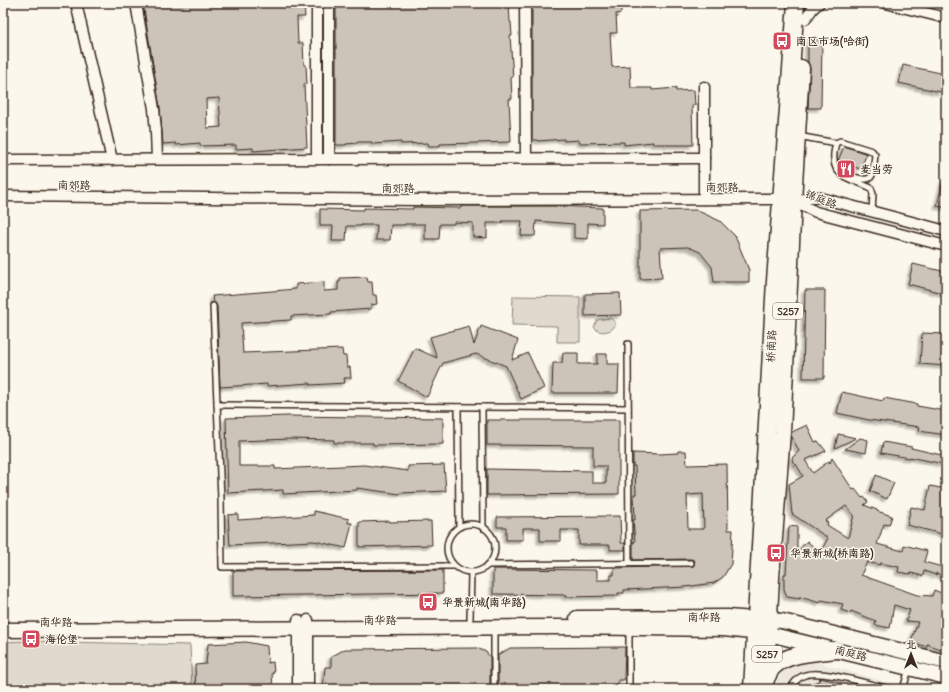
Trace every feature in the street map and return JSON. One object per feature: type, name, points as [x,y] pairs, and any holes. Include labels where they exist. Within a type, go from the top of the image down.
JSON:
[{"type":"main road","name":"桥南路","points":[[752,689],[772,571],[782,432],[787,200],[796,3]]},
{"type":"main road","name":"桥南路","points":[[787,200],[797,135],[805,3]]},
{"type":"main road","name":"桥南路","points":[[763,626],[765,684]]},
{"type":"main road","points":[[765,684],[773,667],[786,659],[801,654],[837,650]]},
{"type":"street","points":[[76,3],[112,160]]},
{"type":"street","points":[[136,3],[154,109],[157,160]]},
{"type":"street","points":[[316,159],[317,3]]},
{"type":"street","points":[[329,3],[329,159]]},
{"type":"street","points":[[525,3],[526,158]]},
{"type":"street","points":[[804,19],[819,3]]},
{"type":"street","points":[[886,3],[946,18]]},
{"type":"street","points":[[704,87],[704,199]]},
{"type":"street","points":[[3,160],[704,158]]},
{"type":"street","name":"南郊路","points":[[3,196],[410,200],[787,200]]},
{"type":"street","name":"锦庭路","points":[[787,200],[817,197],[946,231]]},
{"type":"street","name":"锦庭路","points":[[787,200],[816,212],[946,246]]},
{"type":"street","name":"南华路","points":[[3,630],[303,625],[470,619],[711,617],[763,626]]},
{"type":"street","name":"南庭路","points":[[763,626],[782,621],[946,662]]},
{"type":"street","name":"南华路","points":[[3,622],[494,628],[724,629],[763,626]]},
{"type":"street","points":[[298,689],[303,625]]},
{"type":"street","points":[[303,625],[308,689]]},
{"type":"street","name":"南庭路","points":[[763,626],[837,650],[946,677]]},
{"type":"lane","points":[[797,135],[836,143],[840,141],[872,151],[876,155],[872,176],[869,179],[864,180],[840,172]]},
{"type":"lane","points":[[836,143],[833,160],[844,177],[863,183],[871,188],[873,194],[872,212]]},
{"type":"lane","points":[[213,306],[222,567],[454,566]]},
{"type":"lane","points":[[628,344],[629,563]]},
{"type":"lane","points":[[217,405],[628,408]]},
{"type":"lane","points":[[458,407],[459,528]]},
{"type":"lane","points":[[482,407],[483,528]]},
{"type":"lane","points":[[467,525],[483,528],[492,538],[495,547],[494,557],[488,565],[477,571],[471,572],[464,572],[454,566],[448,557],[447,544],[452,533],[467,525]]},
{"type":"lane","points":[[488,565],[691,563]]},
{"type":"lane","points":[[470,619],[471,572]]},
{"type":"lane","points":[[494,628],[494,689]]},
{"type":"lane","points":[[629,628],[629,689]]},
{"type":"lane","points":[[904,689],[910,668]]},
{"type":"lane","points":[[790,689],[799,678],[804,675],[820,673],[890,689]]},
{"type":"shaded area","points":[[914,3],[946,3],[946,11]]},
{"type":"shaded area","points":[[513,296],[580,297],[580,342],[557,342],[557,326],[512,325]]},
{"type":"shaded area","points":[[609,318],[614,320],[616,323],[612,329],[603,332],[598,331],[594,327],[597,320]]},
{"type":"shaded area","points":[[27,641],[190,645],[192,689],[3,689],[3,642]]},
{"type":"shaded area","points":[[803,661],[816,662],[911,689],[775,689],[778,678],[783,671],[794,663]]},
{"type":"building","points":[[143,3],[304,3],[305,17],[297,17],[298,43],[303,43],[304,65],[306,65],[307,84],[304,84],[307,147],[253,151],[253,148],[236,149],[236,145],[200,146],[200,143],[176,145],[176,143],[163,144],[160,108]],"holes":[[[219,98],[221,127],[207,128],[206,99]]]},
{"type":"building","points":[[336,3],[509,3],[512,36],[510,36],[513,77],[511,77],[512,99],[509,99],[511,142],[440,144],[440,146],[429,146],[428,143],[401,144],[401,142],[372,144],[372,142],[357,142],[346,145],[336,145]]},
{"type":"building","points":[[532,3],[621,3],[621,13],[616,14],[617,33],[610,33],[612,67],[630,66],[631,88],[652,88],[652,90],[676,88],[676,91],[694,90],[695,105],[692,105],[693,145],[653,144],[653,142],[624,145],[624,142],[579,143],[579,140],[564,141],[564,139],[532,140]]},
{"type":"building","points":[[808,39],[822,39],[821,108],[808,108],[810,69],[808,62]]},
{"type":"building","points":[[903,65],[945,74],[941,92],[899,83]]},
{"type":"building","points":[[844,146],[867,154],[860,169],[838,161]]},
{"type":"building","points":[[943,181],[946,181],[946,208],[937,206]]},
{"type":"building","points":[[461,206],[555,206],[603,208],[603,224],[588,223],[588,239],[574,238],[574,224],[536,221],[535,236],[521,236],[522,221],[487,223],[487,238],[473,237],[473,223],[454,222],[454,224],[440,224],[439,239],[425,239],[425,224],[391,225],[390,240],[376,240],[377,225],[361,225],[347,226],[346,241],[332,241],[333,226],[320,226],[320,209],[413,209],[413,207],[461,208]]},
{"type":"building","points":[[696,210],[720,221],[735,236],[749,270],[749,282],[714,282],[712,267],[700,252],[688,247],[660,248],[662,278],[640,279],[640,211]]},
{"type":"building","points":[[913,264],[946,272],[946,294],[908,284]]},
{"type":"building","points":[[367,277],[368,282],[372,282],[373,295],[376,295],[377,304],[371,305],[371,309],[331,312],[331,314],[291,316],[291,320],[241,323],[243,353],[342,349],[343,356],[346,356],[347,367],[350,367],[351,378],[344,378],[345,383],[310,385],[310,383],[267,386],[267,384],[220,387],[217,306],[213,302],[212,296],[296,289],[296,284],[324,282],[324,291],[338,290],[338,282],[340,282],[340,278]]},
{"type":"building","points":[[805,290],[825,290],[824,378],[803,378]]},
{"type":"building","points":[[620,293],[621,315],[585,316],[585,294]]},
{"type":"building","points":[[469,326],[474,345],[481,326],[518,340],[512,360],[528,353],[544,388],[521,399],[506,366],[476,354],[443,363],[427,397],[398,381],[415,348],[437,358],[430,337]]},
{"type":"building","points":[[922,333],[946,334],[946,366],[920,364]]},
{"type":"building","points":[[563,353],[578,353],[578,364],[597,364],[597,354],[607,354],[607,364],[619,364],[618,393],[552,393],[553,363],[562,363]]},
{"type":"building","points":[[842,392],[883,401],[884,398],[917,404],[917,406],[946,411],[946,435],[919,431],[920,427],[869,420],[837,413]]},
{"type":"building","points":[[288,416],[443,418],[443,444],[373,445],[373,443],[334,443],[334,440],[290,439],[239,441],[239,466],[275,466],[275,469],[364,465],[408,471],[408,466],[444,465],[446,491],[400,494],[357,488],[357,490],[283,494],[283,490],[228,493],[226,418]]},
{"type":"building","points":[[487,420],[619,420],[619,494],[487,495],[487,469],[592,471],[592,483],[606,483],[606,466],[593,466],[593,446],[487,445]]},
{"type":"building","points":[[807,425],[815,442],[818,441],[826,451],[805,460],[813,473],[829,461],[830,463],[832,458],[853,490],[855,489],[862,498],[864,497],[868,502],[864,505],[892,516],[889,525],[884,524],[877,544],[903,551],[904,545],[927,551],[924,562],[946,568],[946,577],[936,573],[936,575],[924,571],[923,576],[898,572],[899,567],[867,562],[861,575],[917,595],[932,596],[934,590],[946,595],[946,651],[927,644],[926,647],[911,641],[918,622],[906,621],[910,610],[894,605],[890,628],[875,625],[876,621],[851,611],[850,613],[841,610],[843,604],[821,600],[820,603],[800,597],[800,599],[787,597],[784,589],[784,574],[786,574],[789,527],[797,526],[797,552],[807,541],[820,553],[828,538],[792,514],[789,484],[803,476],[796,464],[794,466],[792,458],[799,451],[791,435],[792,432]],"holes":[[[846,506],[854,515],[848,538],[827,525],[828,523],[825,521]]]},
{"type":"building","points":[[838,434],[856,438],[835,448]]},
{"type":"building","points":[[860,438],[868,440],[866,453],[845,449]]},
{"type":"building","points":[[883,442],[912,447],[911,448],[946,456],[944,464],[881,453]]},
{"type":"building","points":[[678,451],[686,451],[687,465],[727,464],[728,530],[733,530],[731,564],[723,577],[714,583],[685,587],[624,590],[624,593],[618,593],[618,596],[565,597],[565,595],[493,594],[493,569],[597,570],[597,580],[611,580],[611,575],[614,575],[614,568],[693,566],[695,561],[691,559],[633,560],[633,542],[635,542],[633,520],[635,520],[634,494],[636,494],[633,453],[678,453]],"holes":[[[703,494],[704,529],[688,529],[687,495]]]},
{"type":"building","points":[[876,475],[894,483],[887,499],[870,491]]},
{"type":"building","points":[[930,486],[946,489],[946,535],[907,525],[911,507],[925,510]]},
{"type":"building","points":[[314,511],[349,519],[348,523],[352,523],[346,548],[314,541],[230,545],[228,515],[238,514],[238,520],[314,515]]},
{"type":"building","points":[[620,516],[621,543],[625,543],[625,550],[610,550],[610,545],[579,545],[579,530],[561,530],[561,541],[540,541],[540,528],[523,528],[523,540],[506,540],[506,527],[497,527],[497,517]]},
{"type":"building","points":[[431,521],[432,545],[359,547],[359,522]]},
{"type":"building","points":[[443,570],[443,593],[233,596],[233,571]]},
{"type":"building","points":[[246,642],[267,646],[268,663],[273,662],[273,689],[196,689],[195,665],[206,664],[208,644]]},
{"type":"building","points":[[625,647],[624,680],[618,680],[618,689],[498,689],[498,655],[510,648]]},
{"type":"building","points":[[477,648],[486,652],[490,657],[490,689],[323,689],[325,667],[331,667],[331,657],[345,649]]},
{"type":"building","points":[[820,678],[842,683],[841,689],[797,689],[819,681]]},
{"type":"place","name":"南区市场(哈街)","points":[[782,41]]},
{"type":"place","name":"麦当劳","points":[[846,169]]},
{"type":"place","name":"华景新城(桥南路)","points":[[776,553]]},
{"type":"place","name":"华景新城(南华路)","points":[[428,602]]},
{"type":"place","name":"海伦堡","points":[[31,639]]}]
